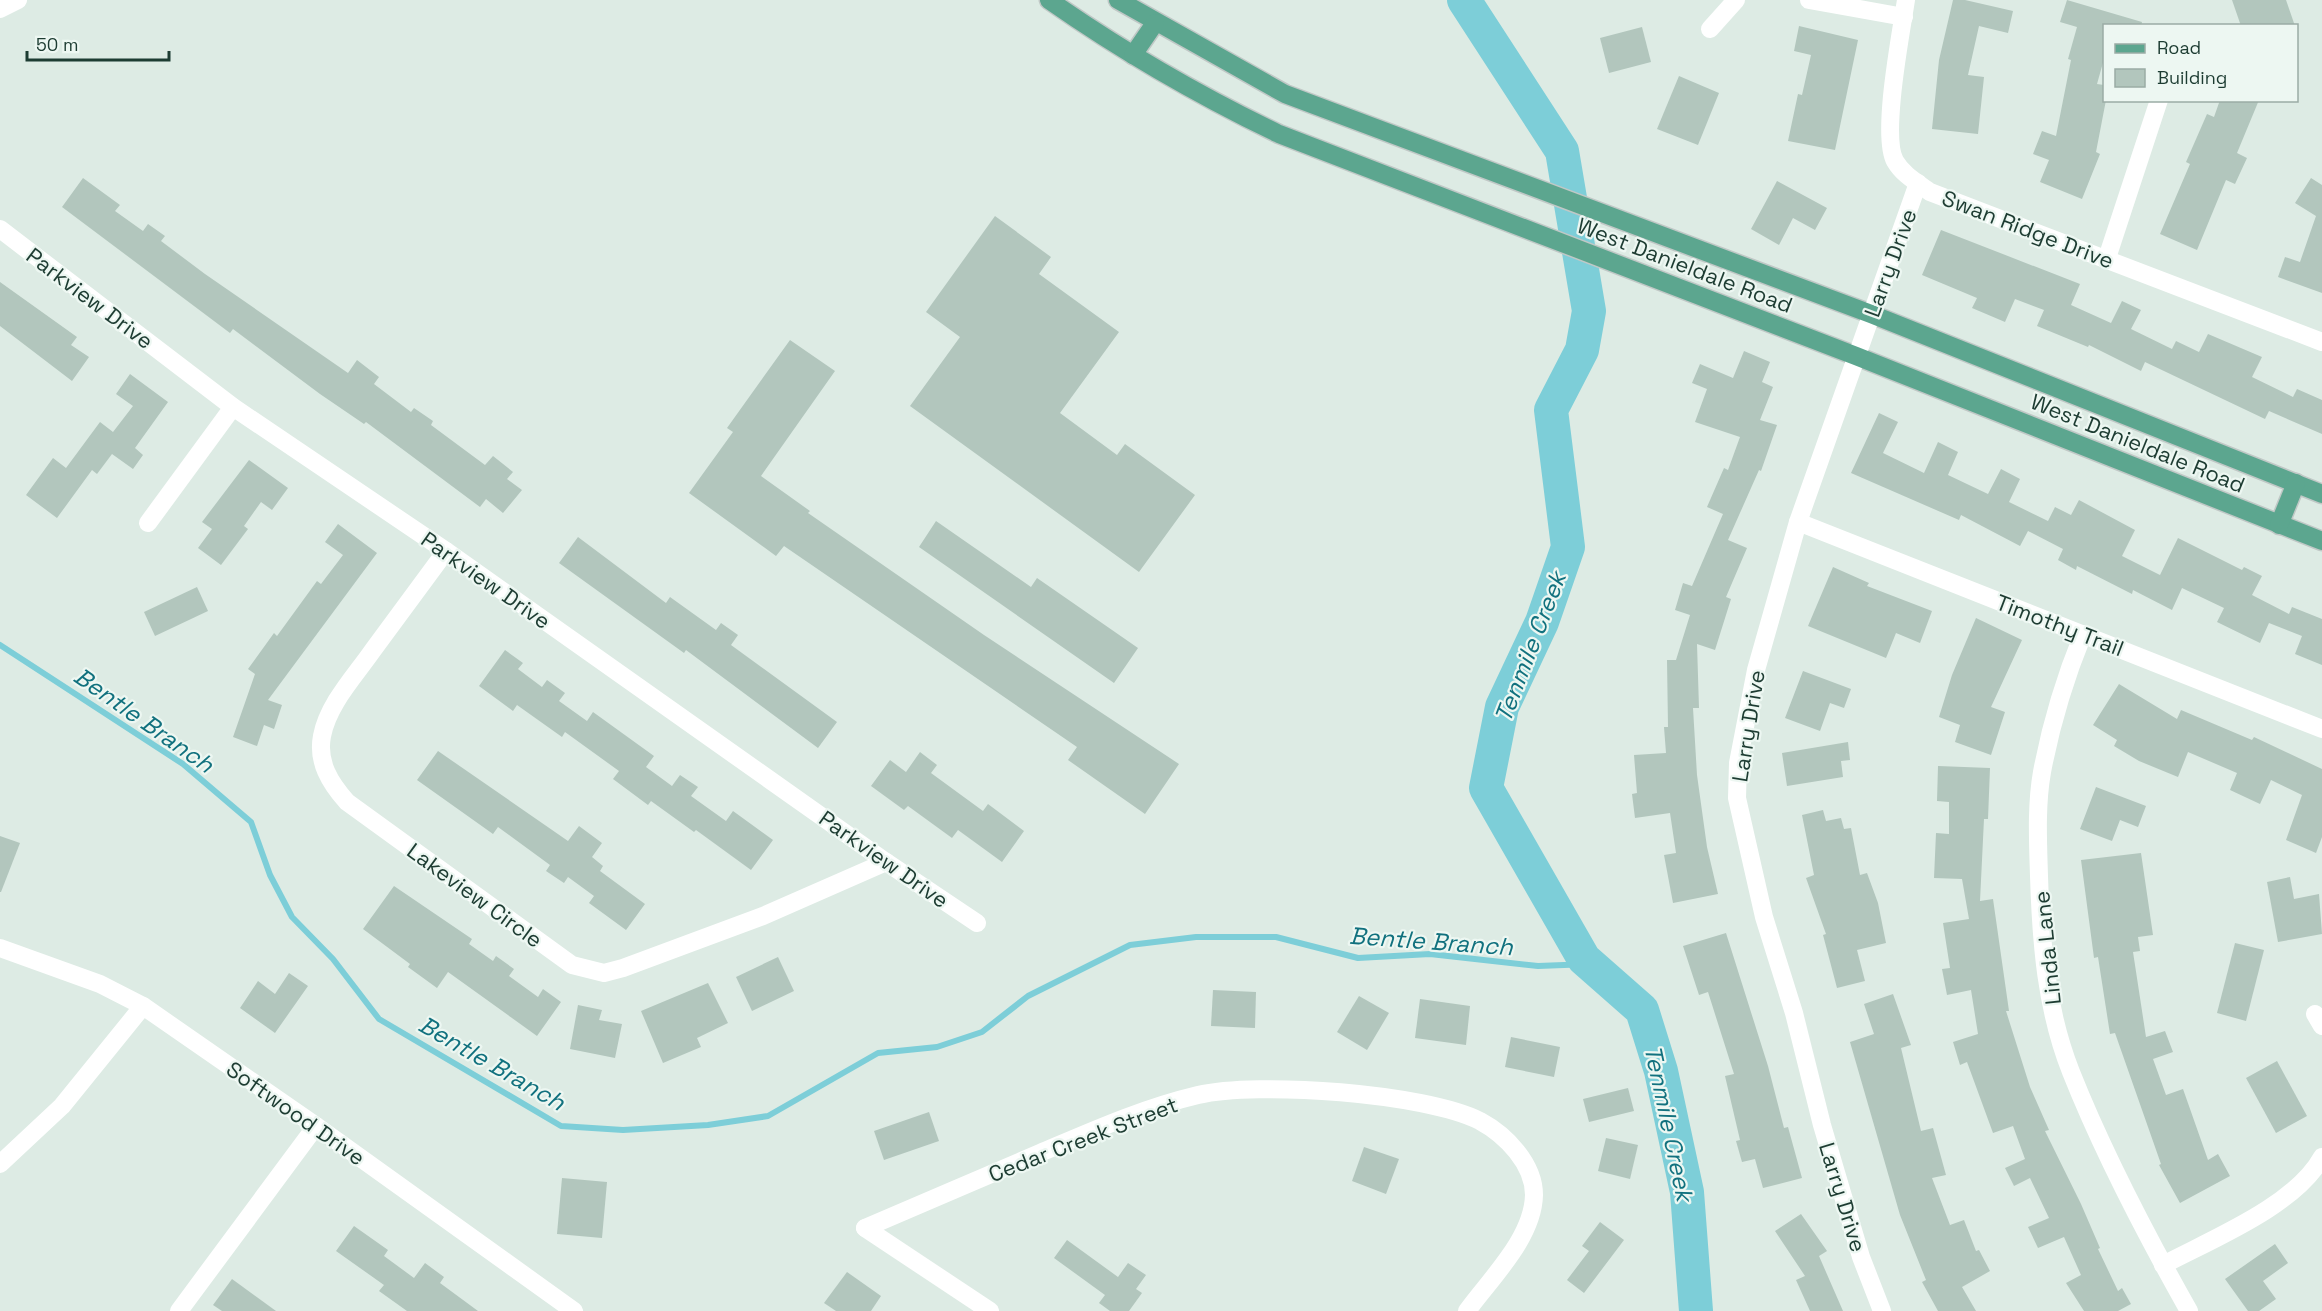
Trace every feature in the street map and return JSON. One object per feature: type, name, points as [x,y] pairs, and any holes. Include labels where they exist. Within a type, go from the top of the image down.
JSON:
[{"type":"main road","name":"West Danieldale Road","points":[[1049,0],[1133,55],[1216,104],[1279,134],[1856,356],[2322,541]]},
{"type":"main road","name":"West Danieldale Road","points":[[1118,0],[1155,23],[1285,94],[1871,314],[2322,494]]},
{"type":"main road","points":[[1133,55],[1155,23]]},
{"type":"main road","points":[[2279,525],[2296,483]]},
{"type":"street","points":[[0,9],[18,0]]},
{"type":"street","points":[[1710,29],[1736,0]]},
{"type":"street","points":[[1809,0],[1905,8]]},
{"type":"street","name":"Swan Ridge Drive","points":[[1905,8],[1889,135],[1890,149],[1896,162],[1918,183],[1930,192],[2322,342]]},
{"type":"street","points":[[2107,258],[2134,184],[2158,102]]},
{"type":"street","name":"Larry Drive","points":[[1882,1311],[1861,1257],[1822,1125],[1794,1013],[1761,905],[1737,798],[1738,763],[1756,670],[1798,522],[1918,183]]},
{"type":"street","name":"Parkview Drive","points":[[0,229],[233,407],[446,550],[886,862],[977,923]]},
{"type":"street","points":[[148,523],[233,407]]},
{"type":"street","name":"Timothy Trail","points":[[1798,522],[1924,574],[2084,633],[2322,729]]},
{"type":"street","name":"Lakeview Circle","points":[[446,550],[339,697],[322,735],[321,754],[324,770],[333,787],[347,801],[572,965],[604,973],[623,968],[764,916],[886,862]]},
{"type":"street","name":"Linda Lane","points":[[2084,633],[2053,720],[2042,775],[2037,830],[2044,964],[2052,1008],[2070,1070],[2119,1184],[2189,1311]]},
{"type":"street","name":"Softwood Drive","points":[[0,948],[100,984],[142,1006],[316,1126],[574,1311]]},
{"type":"street","points":[[0,1164],[32,1137],[62,1106],[142,1006]]},
{"type":"street","name":"Cedar Creek Street","points":[[990,1311],[865,1228],[1114,1122],[1162,1105],[1225,1090],[1299,1090],[1407,1101],[1480,1121],[1514,1149],[1530,1172],[1534,1194],[1531,1218],[1520,1238],[1467,1311]]},
{"type":"street","points":[[178,1311],[316,1126]]},
{"type":"street","points":[[2163,1265],[2278,1203],[2299,1187],[2322,1158]]},
{"type":"building","points":[[1953,0],[1965,0],[2013,11],[2008,33],[1979,26],[1968,75],[1984,77],[1978,134],[1932,129],[1939,60]]},
{"type":"building","points":[[2067,0],[2142,22],[2142,24],[2103,24],[2103,63],[2097,84],[2103,85],[2103,102],[2106,102],[2096,152],[2100,154],[2082,199],[2040,182],[2049,160],[2033,154],[2042,131],[2056,136],[2071,60],[2068,59],[2077,27],[2060,22]]},
{"type":"building","points":[[2232,0],[2286,0],[2294,24],[2240,24]]},
{"type":"building","points":[[1799,26],[1858,40],[1835,150],[1788,141],[1798,94],[1802,95],[1811,55],[1794,51]]},
{"type":"building","points":[[1642,27],[1651,62],[1609,73],[1600,38]]},
{"type":"building","points":[[1679,76],[1719,93],[1698,145],[1657,129]]},
{"type":"building","points":[[2219,102],[2258,102],[2237,153],[2247,158],[2235,184],[2226,180],[2197,250],[2160,234],[2190,164],[2186,162],[2207,114],[2214,117]]},
{"type":"building","points":[[83,178],[120,205],[115,211],[143,231],[148,224],[165,236],[161,241],[205,274],[348,373],[357,360],[379,377],[374,384],[411,412],[414,408],[433,421],[431,425],[485,465],[493,456],[513,472],[507,479],[522,490],[503,513],[486,499],[480,507],[366,422],[364,424],[320,394],[233,329],[230,333],[62,207]]},
{"type":"building","points":[[2311,178],[2322,185],[2322,293],[2278,277],[2285,257],[2300,262],[2316,216],[2295,203]]},
{"type":"building","points":[[1777,181],[1827,208],[1815,230],[1793,218],[1779,245],[1751,229]]},
{"type":"building","points":[[995,216],[1051,257],[1039,274],[1119,332],[1060,413],[1117,455],[1125,444],[1195,495],[1139,572],[910,406],[960,337],[926,312]]},
{"type":"building","points":[[1941,230],[2080,284],[2071,305],[2111,323],[2122,301],[2141,310],[2131,329],[2172,349],[2176,341],[2199,352],[2208,334],[2262,357],[2252,377],[2293,397],[2297,389],[2322,400],[2322,434],[2269,411],[2265,419],[2145,362],[2141,371],[2089,345],[2088,347],[2037,326],[2044,310],[2015,299],[2005,322],[1972,308],[1977,298],[1922,275]]},
{"type":"building","points":[[0,282],[77,337],[71,345],[89,357],[72,381],[0,326]]},
{"type":"building","points":[[790,340],[835,371],[761,476],[810,511],[808,513],[984,635],[1179,764],[1145,814],[1068,760],[1077,747],[784,546],[776,556],[689,493],[733,432],[727,428]]},
{"type":"building","points":[[1744,351],[1770,362],[1762,382],[1773,387],[1760,420],[1777,425],[1761,471],[1759,470],[1728,540],[1747,548],[1726,597],[1731,599],[1715,650],[1697,644],[1699,708],[1693,708],[1697,775],[1707,847],[1718,894],[1673,903],[1664,855],[1676,853],[1670,813],[1635,818],[1632,794],[1637,793],[1634,755],[1666,753],[1664,727],[1668,727],[1667,660],[1676,660],[1690,615],[1675,610],[1683,583],[1692,586],[1723,514],[1707,507],[1724,468],[1728,470],[1740,437],[1695,422],[1707,389],[1692,383],[1700,364],[1733,378]]},
{"type":"building","points":[[130,374],[168,402],[135,448],[143,455],[133,469],[112,454],[97,474],[92,470],[57,518],[26,495],[53,458],[66,468],[100,422],[113,432],[133,406],[116,394]]},
{"type":"building","points":[[1879,413],[1898,422],[1883,453],[1924,473],[1938,442],[1958,452],[1948,475],[1988,494],[2001,469],[2020,479],[2009,502],[2048,521],[2055,507],[2071,515],[2079,500],[2135,530],[2122,556],[2160,575],[2178,538],[2242,570],[2244,567],[2262,576],[2252,595],[2289,614],[2292,607],[2322,619],[2322,665],[2295,654],[2302,636],[2269,623],[2260,643],[2217,622],[2224,608],[2182,588],[2172,610],[2133,590],[2132,594],[2077,566],[2076,570],[2058,560],[2063,549],[2028,531],[2020,546],[1961,515],[1959,520],[1851,473]]},
{"type":"building","points":[[249,460],[288,488],[272,510],[261,502],[244,526],[248,529],[221,565],[198,548],[212,529],[202,522]]},
{"type":"building","points":[[936,521],[1031,587],[1037,578],[1138,648],[1114,683],[919,547]]},
{"type":"building","points":[[338,524],[377,553],[268,700],[282,705],[274,729],[264,725],[257,746],[233,737],[255,674],[248,669],[274,633],[277,636],[317,581],[321,584],[343,555],[325,542]]},
{"type":"building","points":[[578,537],[666,603],[670,597],[716,630],[721,623],[738,635],[731,645],[837,722],[818,748],[686,650],[684,653],[559,563]]},
{"type":"building","points":[[1833,567],[1869,583],[1867,586],[1932,611],[1920,643],[1896,633],[1886,658],[1808,626]]},
{"type":"building","points":[[197,587],[208,611],[155,636],[144,612]]},
{"type":"building","points":[[1976,618],[2022,640],[1991,707],[2005,712],[1991,755],[1955,742],[1960,725],[1939,717],[1952,675]]},
{"type":"building","points":[[505,650],[523,663],[518,669],[542,687],[547,680],[565,693],[559,701],[587,721],[593,712],[654,756],[646,767],[672,786],[680,775],[698,787],[691,796],[726,821],[733,811],[773,840],[751,870],[651,801],[648,805],[613,779],[619,771],[565,732],[562,737],[517,705],[513,711],[479,686]]},
{"type":"building","points":[[1803,671],[1851,689],[1844,708],[1830,703],[1820,731],[1785,718]]},
{"type":"building","points":[[2119,684],[2177,719],[2181,710],[2252,740],[2254,737],[2322,769],[2322,837],[2316,853],[2286,840],[2302,795],[2271,780],[2260,804],[2230,790],[2237,773],[2188,752],[2178,777],[2139,761],[2114,746],[2117,740],[2093,725]]},
{"type":"building","points":[[1848,742],[1850,760],[1841,761],[1843,777],[1787,786],[1782,753]]},
{"type":"building","points":[[438,751],[568,841],[579,826],[602,843],[592,857],[603,866],[600,871],[645,904],[626,930],[589,903],[594,896],[568,877],[564,883],[546,871],[550,865],[498,827],[493,834],[417,780]]},
{"type":"building","points":[[920,752],[937,765],[931,773],[983,811],[988,804],[1024,831],[1002,862],[958,830],[952,838],[908,806],[904,810],[871,786],[890,760],[906,772]]},
{"type":"building","points":[[1938,766],[1990,768],[1988,819],[1984,819],[1980,901],[1993,899],[2009,1011],[2006,1011],[2030,1087],[2049,1130],[2045,1131],[2081,1204],[2100,1248],[2098,1249],[2118,1291],[2122,1288],[2131,1304],[2118,1311],[2084,1311],[2066,1283],[2081,1275],[2064,1237],[2038,1248],[2028,1227],[2049,1218],[2030,1178],[2014,1186],[2005,1168],[2025,1159],[2013,1126],[1993,1133],[1967,1062],[1960,1065],[1953,1042],[1978,1034],[1971,990],[1947,995],[1942,969],[1950,968],[1943,923],[1969,919],[1962,879],[1934,878],[1936,833],[1949,834],[1949,802],[1937,801]]},
{"type":"building","points":[[2096,787],[2146,806],[2138,827],[2120,820],[2112,841],[2080,829]]},
{"type":"building","points":[[1823,810],[1826,821],[1841,818],[1844,829],[1851,828],[1860,875],[1867,873],[1878,903],[1886,943],[1857,950],[1865,981],[1837,988],[1823,935],[1826,934],[1806,878],[1814,875],[1802,815]]},
{"type":"building","points":[[0,836],[20,843],[1,892],[0,892]]},
{"type":"building","points":[[2141,853],[2153,935],[2138,937],[2140,951],[2133,952],[2146,1037],[2165,1031],[2173,1052],[2153,1059],[2166,1095],[2183,1089],[2208,1160],[2218,1154],[2230,1176],[2180,1203],[2159,1165],[2161,1164],[2115,1033],[2110,1034],[2098,957],[2094,958],[2081,860]]},
{"type":"building","points":[[2290,877],[2294,899],[2319,894],[2322,934],[2278,942],[2267,882]]},
{"type":"building","points":[[394,886],[472,939],[469,944],[493,961],[496,956],[514,969],[509,976],[538,997],[543,989],[561,1002],[537,1036],[448,972],[437,988],[408,967],[410,964],[363,929]]},
{"type":"building","points":[[1726,933],[1768,1066],[1784,1128],[1788,1127],[1802,1178],[1763,1188],[1755,1159],[1742,1162],[1736,1141],[1740,1140],[1725,1076],[1734,1074],[1708,992],[1699,995],[1683,946]]},
{"type":"building","points":[[2235,943],[2264,950],[2246,1021],[2217,1013]]},
{"type":"building","points":[[778,957],[794,991],[752,1011],[736,977]]},
{"type":"building","points":[[289,973],[308,986],[275,1033],[240,1008],[258,981],[275,994]]},
{"type":"building","points":[[708,983],[728,1023],[697,1038],[701,1047],[663,1063],[641,1011]]},
{"type":"building","points":[[1213,990],[1256,992],[1255,1028],[1211,1026]]},
{"type":"building","points":[[1893,994],[1911,1045],[1901,1048],[1921,1131],[1933,1128],[1946,1175],[1932,1178],[1950,1225],[1964,1220],[1976,1251],[1979,1250],[1990,1271],[1962,1287],[1976,1311],[1938,1311],[1922,1282],[1926,1280],[1900,1215],[1850,1042],[1874,1034],[1864,1004]]},
{"type":"building","points":[[1359,996],[1389,1013],[1367,1050],[1337,1032]]},
{"type":"building","points":[[1420,999],[1470,1006],[1466,1045],[1415,1038]]},
{"type":"building","points":[[578,1005],[602,1010],[599,1020],[622,1024],[615,1058],[570,1049]]},
{"type":"building","points":[[1511,1037],[1560,1047],[1554,1077],[1505,1067]]},
{"type":"building","points":[[2277,1061],[2307,1116],[2276,1133],[2246,1078]]},
{"type":"building","points":[[1628,1088],[1634,1111],[1589,1122],[1583,1099]]},
{"type":"building","points":[[929,1112],[939,1141],[884,1160],[874,1131]]},
{"type":"building","points":[[1606,1138],[1638,1145],[1630,1179],[1598,1171]]},
{"type":"building","points":[[1364,1147],[1399,1159],[1386,1194],[1352,1181]]},
{"type":"building","points":[[562,1178],[607,1182],[602,1238],[557,1234]]},
{"type":"building","points":[[1801,1214],[1827,1251],[1819,1256],[1843,1311],[1810,1311],[1796,1280],[1805,1276],[1775,1231]]},
{"type":"building","points":[[1600,1222],[1624,1240],[1584,1293],[1567,1280],[1589,1251],[1582,1246]]},
{"type":"building","points":[[354,1226],[388,1250],[384,1256],[414,1278],[425,1263],[444,1277],[440,1283],[478,1311],[407,1311],[379,1291],[384,1285],[336,1251]]},
{"type":"building","points":[[1067,1240],[1118,1277],[1128,1263],[1146,1275],[1136,1289],[1142,1293],[1129,1311],[1110,1311],[1099,1303],[1105,1295],[1054,1258]]},
{"type":"building","points":[[2275,1244],[2288,1263],[2263,1281],[2276,1299],[2259,1311],[2248,1311],[2225,1279]]},
{"type":"building","points":[[847,1272],[881,1296],[871,1311],[836,1311],[824,1303]]},
{"type":"building","points":[[232,1279],[276,1311],[222,1311],[213,1305]]},
{"type":"waterway","name":"Tenmile Creek","points":[[1464,0],[1562,151],[1589,311],[1582,350],[1551,410],[1568,547],[1542,622],[1502,707],[1486,788],[1584,959],[1642,1010],[1661,1071],[1687,1192],[1696,1311]]},
{"type":"waterway","name":"Bentle Branch","points":[[0,645],[183,764],[251,822],[270,875],[292,917],[333,959],[379,1019],[561,1126],[623,1130],[708,1125],[768,1116],[878,1053],[937,1047],[982,1032],[1028,996],[1130,945],[1196,937],[1276,937],[1358,958],[1430,954],[1538,966],[1590,964]]}]
